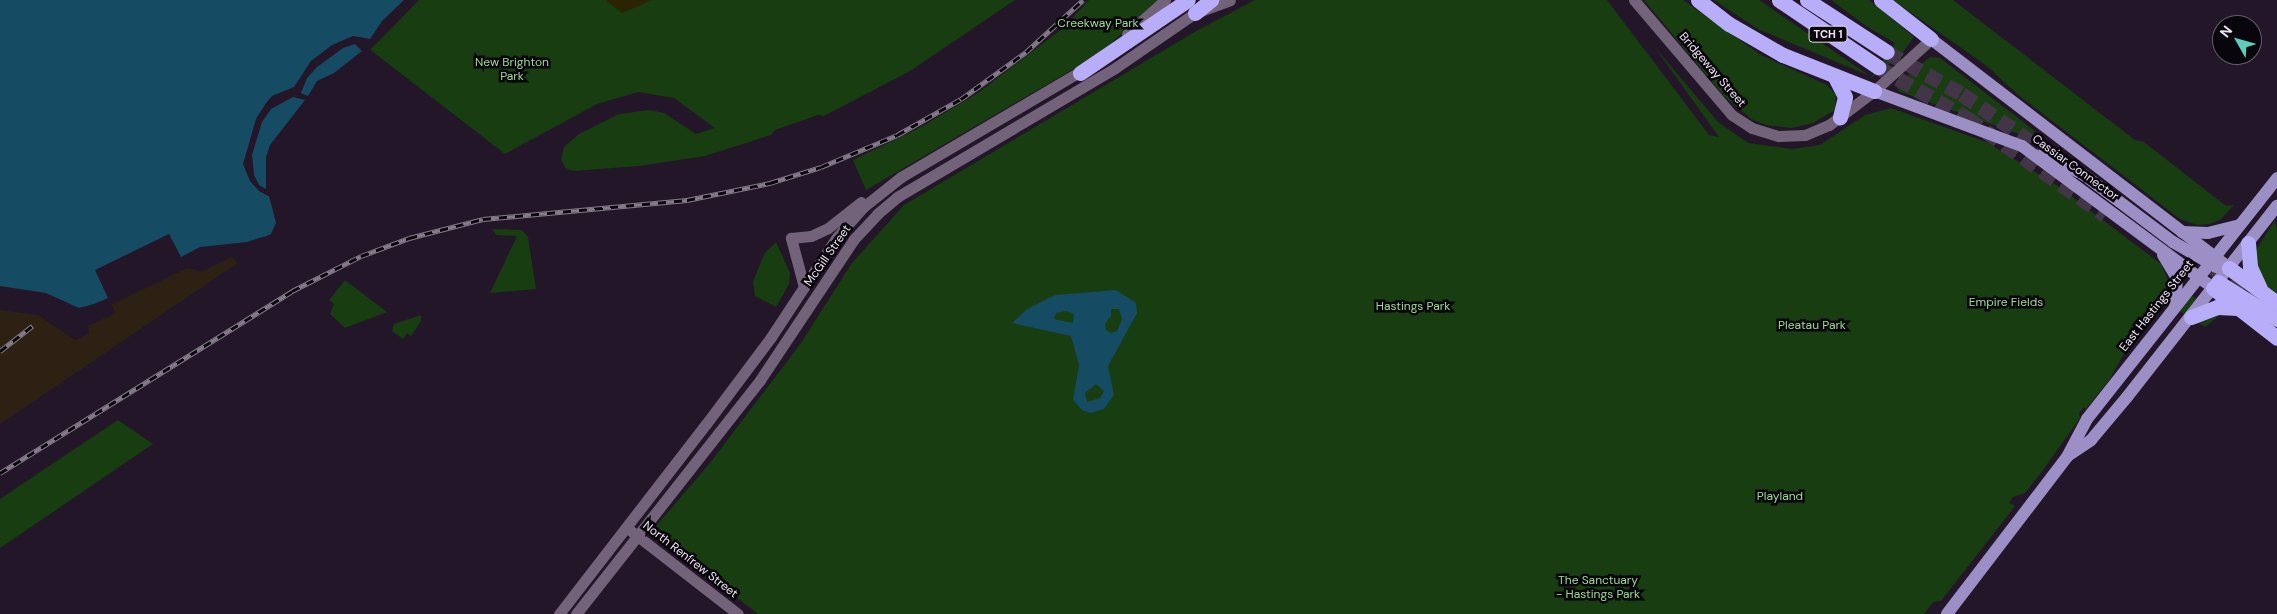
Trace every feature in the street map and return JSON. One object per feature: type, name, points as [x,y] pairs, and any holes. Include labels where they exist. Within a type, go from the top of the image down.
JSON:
[{"type":"highway","points":[[1080,73],[1192,6],[1211,0]]},
{"type":"highway","points":[[1698,0],[1750,37],[1835,76],[1874,91]]},
{"type":"highway","name":"TCH 1","points":[[1779,0],[1878,67]]},
{"type":"highway","name":"TCH 1","points":[[1807,0],[1888,52]]},
{"type":"highway","points":[[1814,0],[1836,19]]},
{"type":"highway","points":[[1881,0],[1931,39]]},
{"type":"highway","points":[[1835,76],[1845,97],[1840,117]]},
{"type":"highway","points":[[2248,243],[2250,267],[2262,292]]},
{"type":"highway","points":[[2229,268],[2277,303]]},
{"type":"highway","points":[[2216,285],[2238,308],[2277,338]]},
{"type":"highway","points":[[2216,285],[2277,320]]},
{"type":"highway","points":[[2191,317],[2217,307],[2238,308]]},
{"type":"main road","name":"McGill Street","points":[[559,614],[771,337],[837,238],[874,196],[901,177],[1080,73],[1165,0]]},
{"type":"main road","name":"McGill Street","points":[[576,614],[760,380],[854,240],[877,214],[897,197],[1116,68],[1192,6],[1230,0]]},
{"type":"main road","name":"Bridgeway Street","points":[[1634,0],[1741,123],[1771,135],[1794,137],[1815,132],[1840,117],[1874,91],[1931,39]]},
{"type":"main road","name":"Cassiar Connector","points":[[1931,39],[2182,232],[2211,260]]},
{"type":"main road","name":"Cassiar Connector","points":[[1874,91],[2022,146],[2198,277]]},
{"type":"main road","points":[[2022,146],[2084,176],[2211,260],[2229,268]]},
{"type":"main road","name":"East Hastings Street","points":[[1947,614],[2067,457],[2087,419],[2277,178]]},
{"type":"main road","points":[[804,286],[791,238],[819,233],[856,204],[874,196]]},
{"type":"main road","name":"East Hastings Street","points":[[2067,457],[2091,440],[2191,317],[2277,206]]},
{"type":"main road","points":[[2182,232],[2208,233],[2239,225]]},
{"type":"main road","points":[[2155,245],[2176,278],[2175,306]]},
{"type":"main road","points":[[2198,277],[2216,285]]},
{"type":"main road","name":"North Renfrew Street","points":[[626,527],[738,614]]},
{"type":"shaded area","points":[[169,234],[186,268],[202,271],[232,257],[238,263],[0,424],[0,310],[38,315],[75,340],[89,334],[88,326],[116,313],[111,304]]},
{"type":"green space","name":"New Brighton Park","points":[[417,0],[1015,0],[910,71],[824,116],[818,115],[775,130],[771,135],[705,156],[639,166],[573,171],[566,168],[561,160],[564,147],[579,134],[619,114],[649,110],[664,113],[696,134],[715,128],[674,98],[638,92],[597,104],[505,154],[368,48]]},
{"type":"green space","name":"Creekway Park","points":[[1089,0],[1160,0],[1109,45],[1070,71],[866,190],[853,160],[921,127],[978,93],[1062,29]]},
{"type":"green space","name":"Hastings Park","points":[[1255,0],[1607,0],[1709,135],[1719,137],[1653,45],[1718,122],[1748,143],[1792,149],[1820,145],[1865,115],[1891,108],[1986,142],[2058,186],[2161,264],[2168,280],[2220,315],[2205,327],[2164,301],[2123,355],[2110,379],[2086,409],[2084,407],[2079,413],[2080,418],[2043,470],[2025,493],[2013,497],[2009,503],[2015,506],[1941,601],[1933,602],[1924,614],[758,614],[658,536],[657,525],[710,463],[801,343],[852,263],[904,205],[1198,30]]},
{"type":"green space","points":[[1644,0],[1683,0],[1761,55],[1827,85],[1836,95],[1835,110],[1813,123],[1792,128],[1766,125],[1751,119],[1724,96]]},
{"type":"green space","points":[[1714,0],[1759,0],[1870,76],[1758,29]]},
{"type":"green space","points":[[1831,0],[1869,0],[1914,37],[1901,55],[1870,79],[1895,43],[1866,26]]},
{"type":"green space","points":[[1893,0],[1953,0],[2135,140],[2144,142],[2226,206],[2234,205],[2220,220],[2210,224],[2197,225],[2180,219],[2017,94],[1987,66]]},
{"type":"green space","points":[[1930,57],[1940,58],[2035,131],[2030,138],[1898,91],[1896,85]]},
{"type":"green space","points":[[2275,220],[2277,230],[2277,294],[2261,282],[2254,253]]},
{"type":"green space","points":[[492,229],[522,230],[528,237],[536,289],[490,293],[517,236],[496,235]]},
{"type":"green space","points":[[776,242],[790,273],[789,284],[776,307],[755,296],[753,282],[764,254]]},
{"type":"green space","points":[[345,280],[387,312],[345,328],[330,314],[334,304],[329,300]]},
{"type":"green space","points":[[421,315],[421,321],[411,336],[407,333],[403,339],[392,331],[394,324]]},
{"type":"green space","points":[[118,420],[153,444],[0,548],[0,499]]},
{"type":"sand","points":[[605,0],[652,0],[622,13]]},
{"type":"water","points":[[0,0],[417,0],[368,48],[318,86],[268,151],[268,192],[276,223],[271,234],[250,243],[210,249],[82,316],[41,303],[0,297]]},
{"type":"water","points":[[1116,290],[1136,303],[1137,313],[1108,366],[1114,395],[1104,409],[1090,413],[1082,410],[1073,400],[1079,365],[1071,336],[1012,323],[1027,309],[1055,295]],"holes":[[[1111,309],[1119,309],[1122,319],[1117,331],[1111,333],[1106,330],[1105,324],[1111,316]],[[1066,311],[1074,314],[1073,323],[1054,319],[1056,313]],[[1096,384],[1104,391],[1100,398],[1087,402],[1085,393]]]},
{"type":"pier","points":[[404,0],[419,0],[370,50],[320,87],[280,136],[270,152],[270,197],[259,191],[250,181],[243,164],[256,119],[266,103],[272,96],[294,87],[311,61],[332,45],[353,36],[370,39],[382,21]],"holes":[[[355,44],[362,51],[334,73],[317,81],[308,96],[301,93],[307,78],[317,67],[343,48]],[[293,97],[305,100],[270,145],[266,157],[266,189],[259,185],[254,175],[252,155],[262,122],[271,109]]]},
{"type":"pier","points":[[169,234],[181,257],[200,247],[247,242],[265,236],[251,245],[211,252],[191,266],[82,319],[73,319],[40,305],[0,300],[0,286],[46,293],[79,308],[94,304],[108,298],[95,270]]},
{"type":"tunnel","points":[[1887,52],[1962,94],[2058,160]]},
{"type":"tunnel","points":[[1878,67],[1967,118],[2105,215]]},
{"type":"tunnel","points":[[2212,267],[2265,304]]},
{"type":"railway","points":[[0,473],[292,291],[361,256],[409,238],[483,219],[687,200],[770,183],[821,167],[897,135],[961,99],[1026,52],[1083,0]]},
{"type":"railway","points":[[0,351],[32,326]]},
{"type":"park label","name":"Empire Fields","points":[[2006,303]]},
{"type":"park label","name":"Pleatau Park","points":[[1812,326]]},
{"type":"park label","name":"Playland","points":[[1780,497]]},
{"type":"park label","name":"The Sanctuary - Hastings Park","points":[[1598,588]]}]
